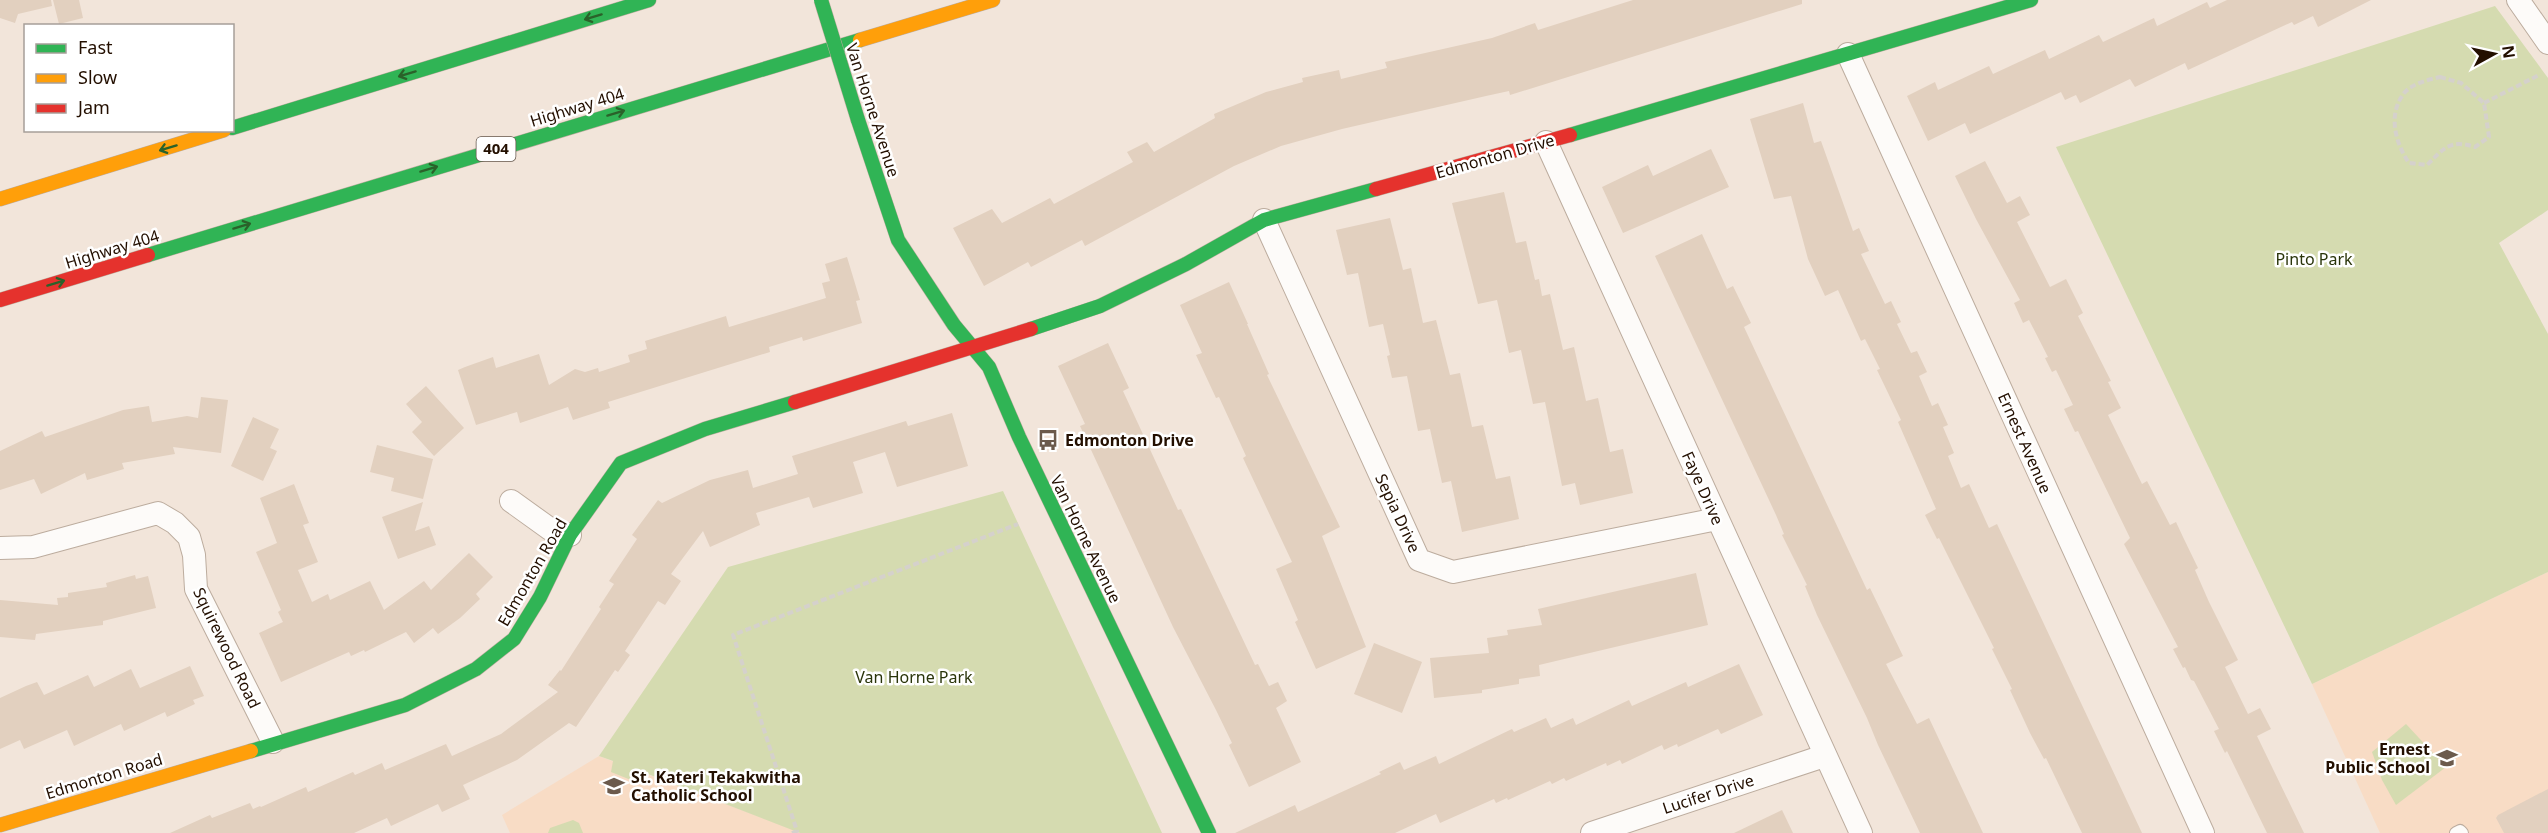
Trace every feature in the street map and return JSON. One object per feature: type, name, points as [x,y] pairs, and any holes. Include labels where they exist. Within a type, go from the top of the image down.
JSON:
[{"type":"main road","points":[[234,127],[649,0]]},
{"type":"main road","name":"Van Horne Avenue","points":[[821,0],[898,240],[954,325],[989,367],[1019,437],[1209,833]]},
{"type":"main road","name":"Highway 404","points":[[0,300],[993,0]]},
{"type":"main road","name":"Edmonton Drive","points":[[973,348],[1100,306],[1186,264],[1264,220],[1546,142],[2031,0]]},
{"type":"main road","points":[[0,199],[218,132]]},
{"type":"main road","name":"Edmonton Road","points":[[0,825],[273,742],[405,705],[476,669],[514,639],[540,597],[570,535],[621,463],[705,429],[973,348]]},
{"type":"street","points":[[2518,0],[2548,43]]},
{"type":"street","name":"Ernest Avenue","points":[[1848,54],[2203,833]]},
{"type":"street","name":"Faye Drive","points":[[1546,142],[1861,833]]},
{"type":"street","name":"Sepia Drive","points":[[1264,220],[1419,560],[1453,572],[1717,519]]},
{"type":"street","points":[[511,501],[550,529],[570,535]]},
{"type":"street","name":"Squirewood Road","points":[[0,548],[33,547],[158,513],[175,523],[189,537],[194,555],[196,589],[273,742]]},
{"type":"street","name":"Lucifer Drive","points":[[1592,833],[1824,756]]},
{"type":"lane","points":[[2456,833],[2460,831],[2462,833]]},
{"type":"path","points":[[2484,103],[2540,75]]},
{"type":"path","points":[[2440,77],[2461,83],[2484,103],[2489,137],[2475,147],[2462,142],[2446,146],[2427,165],[2409,163],[2401,151],[2395,130],[2396,113],[2402,94],[2421,82],[2440,77]]},
{"type":"path","points":[[792,833],[797,831],[734,635],[1018,524]]},
{"type":"shaded area","name":"Ernest Public School","points":[[2548,572],[2548,833],[2380,833],[2312,684]]},
{"type":"shaded area","name":"St. Kateri Tekakwitha Catholic School","points":[[599,756],[800,833],[510,833],[502,815]]},
{"type":"green space","name":"Pinto Park","points":[[2495,6],[2548,78],[2548,210],[2499,243],[2548,334],[2548,572],[2312,684],[2056,147]]},
{"type":"green space","name":"Van Horne Park","points":[[1003,491],[1162,833],[800,833],[635,769],[631,780],[611,772],[613,761],[599,756],[728,567]]},
{"type":"green space","points":[[2406,724],[2446,767],[2396,805],[2382,780],[2372,752]]},
{"type":"green space","points":[[573,820],[579,823],[583,833],[548,833],[550,828]]},
{"type":"building","points":[[0,0],[51,0],[52,6],[18,14],[15,23],[0,18]]},
{"type":"building","points":[[53,0],[79,0],[83,18],[59,24]]},
{"type":"building","points":[[1633,0],[1802,0],[1802,4],[1510,95],[1509,91],[1486,96],[1342,129],[1281,146],[1234,166],[1085,246],[1082,240],[1031,267],[1028,262],[984,286],[953,228],[992,209],[1002,223],[1050,198],[1054,204],[1133,162],[1127,152],[1147,142],[1154,152],[1215,118],[1214,114],[1266,92],[1303,82],[1302,78],[1339,70],[1341,79],[1387,68],[1385,62],[1492,38],[1535,23],[1538,30]]},
{"type":"building","points":[[2227,0],[2371,0],[2318,27],[2313,16],[2294,25],[2292,22],[2188,70],[2185,63],[2135,87],[2130,79],[2080,103],[2076,95],[2065,100],[2061,92],[1970,134],[1965,123],[1928,141],[1907,96],[1935,82],[1938,90],[1989,66],[1993,74],[2045,50],[2049,59],[2099,35],[2103,42],[2154,18],[2157,26],[2207,2],[2210,8]]},
{"type":"building","points":[[1803,103],[1814,143],[1821,141],[1853,231],[1859,228],[1869,251],[1861,254],[1885,304],[1891,301],[1901,322],[1897,324],[1911,353],[1917,351],[1927,372],[1919,376],[1932,406],[1938,403],[1948,425],[1943,427],[1954,453],[1948,456],[1961,488],[1969,484],[1989,528],[1997,524],[2142,833],[2082,833],[2046,758],[2044,759],[2030,733],[1992,649],[1994,648],[1939,538],[1937,539],[1925,515],[1936,509],[1898,422],[1901,420],[1877,370],[1880,369],[1865,339],[1861,341],[1838,290],[1825,296],[1808,259],[1791,196],[1774,199],[1750,119]]},
{"type":"building","points":[[1711,149],[1729,187],[1623,233],[1602,187],[1648,165],[1653,176]]},
{"type":"building","points":[[1985,161],[2007,203],[2020,196],[2030,215],[2017,222],[2050,287],[2066,279],[2083,313],[2078,316],[2111,381],[2108,382],[2121,408],[2108,415],[2142,484],[2147,481],[2170,525],[2176,522],[2198,568],[2195,570],[2238,660],[2225,667],[2248,714],[2260,708],[2271,729],[2257,736],[2304,833],[2267,833],[2227,751],[2225,753],[2214,731],[2219,729],[2194,681],[2191,680],[2185,667],[2183,668],[2173,649],[2178,647],[2124,544],[2130,538],[2078,431],[2075,432],[2064,409],[2073,405],[2056,370],[2052,372],[2045,358],[2048,357],[2029,320],[2023,323],[2014,303],[2020,300],[1955,176]]},
{"type":"building","points":[[1504,192],[1516,243],[1526,241],[1535,280],[1539,279],[1542,296],[1550,294],[1563,350],[1574,347],[1586,401],[1598,398],[1610,452],[1623,449],[1633,493],[1580,505],[1575,483],[1562,486],[1545,402],[1533,404],[1521,350],[1509,353],[1497,300],[1478,304],[1452,203]]},
{"type":"building","points":[[1390,218],[1403,270],[1411,268],[1423,323],[1436,320],[1450,375],[1460,373],[1472,427],[1483,425],[1496,479],[1510,476],[1519,519],[1462,532],[1451,481],[1442,483],[1430,429],[1418,431],[1407,376],[1392,378],[1387,356],[1390,355],[1383,324],[1369,327],[1358,273],[1347,275],[1336,230]]},
{"type":"building","points":[[1702,234],[1727,289],[1733,286],[1751,323],[1744,327],[1867,590],[1870,588],[1903,656],[1886,664],[1917,724],[1929,718],[1983,833],[1920,833],[1817,615],[1805,586],[1807,585],[1782,535],[1784,534],[1776,515],[1655,256]]},
{"type":"building","points":[[847,257],[860,300],[856,301],[862,323],[803,341],[802,337],[769,347],[770,352],[608,402],[610,408],[573,420],[568,407],[520,423],[517,412],[476,425],[458,370],[493,357],[496,368],[539,354],[549,385],[575,369],[585,372],[598,368],[599,372],[630,362],[628,355],[647,349],[645,341],[726,316],[729,327],[826,298],[822,283],[830,281],[825,264]]},
{"type":"building","points":[[1229,282],[1269,374],[1267,375],[1340,527],[1322,536],[1366,647],[1316,669],[1295,622],[1298,620],[1276,569],[1292,562],[1243,458],[1246,456],[1219,397],[1216,398],[1196,355],[1202,353],[1180,305]]},
{"type":"building","points":[[1108,343],[1129,388],[1123,391],[1178,510],[1181,509],[1255,665],[1258,664],[1269,686],[1278,682],[1287,701],[1276,708],[1301,762],[1249,787],[1229,745],[1232,743],[1173,627],[1080,426],[1085,424],[1058,366]]},
{"type":"building","points":[[426,386],[464,428],[434,456],[412,432],[422,422],[406,404]]},
{"type":"building","points":[[201,397],[228,400],[221,453],[173,447],[175,454],[122,463],[124,469],[87,480],[85,473],[41,494],[34,479],[0,490],[0,451],[42,431],[45,437],[123,410],[149,406],[152,422],[187,416],[198,418]]},
{"type":"building","points":[[952,413],[968,466],[897,487],[885,452],[853,462],[863,493],[813,508],[809,497],[756,513],[760,525],[710,547],[703,531],[671,574],[681,581],[665,605],[658,601],[625,651],[630,655],[618,672],[615,670],[576,727],[569,723],[517,760],[463,785],[470,799],[442,812],[438,804],[391,826],[387,818],[354,833],[170,833],[210,815],[212,818],[250,803],[253,809],[261,807],[306,787],[308,792],[353,772],[355,775],[382,763],[385,770],[446,744],[452,756],[501,734],[558,692],[548,685],[561,671],[601,609],[599,607],[614,584],[609,581],[637,539],[632,535],[658,500],[662,503],[710,480],[748,470],[753,488],[798,474],[792,456],[906,421],[908,426]]},
{"type":"building","points":[[253,417],[279,429],[270,448],[277,451],[263,481],[231,466]]},
{"type":"building","points":[[377,445],[433,459],[423,499],[391,491],[394,478],[370,472]]},
{"type":"building","points":[[294,484],[309,523],[303,525],[318,562],[298,570],[312,602],[328,594],[330,600],[370,581],[384,610],[424,581],[431,590],[469,553],[493,577],[476,594],[480,599],[438,634],[433,628],[414,643],[406,632],[365,652],[364,650],[351,656],[349,652],[281,682],[259,633],[283,622],[278,612],[281,610],[256,552],[277,543],[260,498]]},
{"type":"building","points":[[423,502],[415,531],[429,526],[436,545],[398,559],[382,517]]},
{"type":"building","points":[[1696,573],[1708,625],[1539,665],[1540,676],[1519,679],[1519,684],[1482,690],[1482,693],[1434,698],[1430,658],[1489,653],[1487,638],[1508,635],[1507,630],[1542,625],[1538,609]]},
{"type":"building","points":[[135,575],[136,579],[148,576],[156,608],[103,621],[103,625],[36,634],[35,640],[0,637],[0,600],[58,605],[57,598],[68,597],[68,593],[107,587],[106,583]]},
{"type":"building","points":[[1374,643],[1422,662],[1402,713],[1354,694]]},
{"type":"building","points":[[1739,664],[1763,715],[1721,734],[1718,729],[1678,747],[1677,744],[1664,750],[1662,745],[1622,764],[1620,760],[1607,766],[1606,763],[1566,781],[1564,778],[1552,784],[1550,781],[1508,800],[1507,798],[1496,803],[1494,799],[1440,823],[1436,814],[1395,833],[1235,833],[1295,805],[1298,812],[1381,774],[1379,772],[1400,762],[1404,770],[1436,756],[1439,764],[1512,729],[1514,732],[1546,718],[1551,728],[1573,718],[1576,725],[1629,700],[1632,706],[1686,682],[1688,687]]},
{"type":"building","points":[[190,666],[204,696],[193,700],[195,704],[167,717],[165,712],[124,731],[121,724],[74,746],[67,730],[24,749],[20,740],[0,749],[0,698],[26,686],[37,682],[44,695],[88,675],[94,687],[131,669],[140,688]]},
{"type":"building","points":[[2548,789],[2548,833],[2504,833],[2496,818],[2498,815]]},
{"type":"building","points":[[1782,810],[1793,833],[1734,833]]},
{"type":"traffic: fast","points":[[234,127],[649,0]]},
{"type":"traffic: fast","points":[[821,0],[858,120]]},
{"type":"traffic: fast","points":[[1570,135],[2031,0]]},
{"type":"traffic: fast","points":[[148,255],[860,40]]},
{"type":"traffic: fast","points":[[858,120],[898,240],[954,325],[989,367],[1019,437],[1209,833]]},
{"type":"traffic: fast","points":[[1031,329],[1100,306],[1186,264],[1264,220],[1376,189]]},
{"type":"traffic: fast","points":[[251,751],[405,705],[476,669],[514,639],[540,597],[570,535],[621,463],[705,429],[795,402]]},
{"type":"traffic: slow","points":[[860,40],[993,0]]},
{"type":"traffic: slow","points":[[0,199],[218,132]]},
{"type":"traffic: slow","points":[[0,825],[251,751]]},
{"type":"traffic: jam","points":[[1376,189],[1570,135]]},
{"type":"traffic: jam","points":[[0,300],[148,255]]},
{"type":"traffic: jam","points":[[795,402],[1031,329]]},
{"type":"place","name":"Edmonton Drive","points":[[1048,440]]},
{"type":"place","name":"Ernest Public School","points":[[2447,758]]},
{"type":"place","name":"St. Kateri Tekakwitha Catholic School","points":[[614,786]]}]
